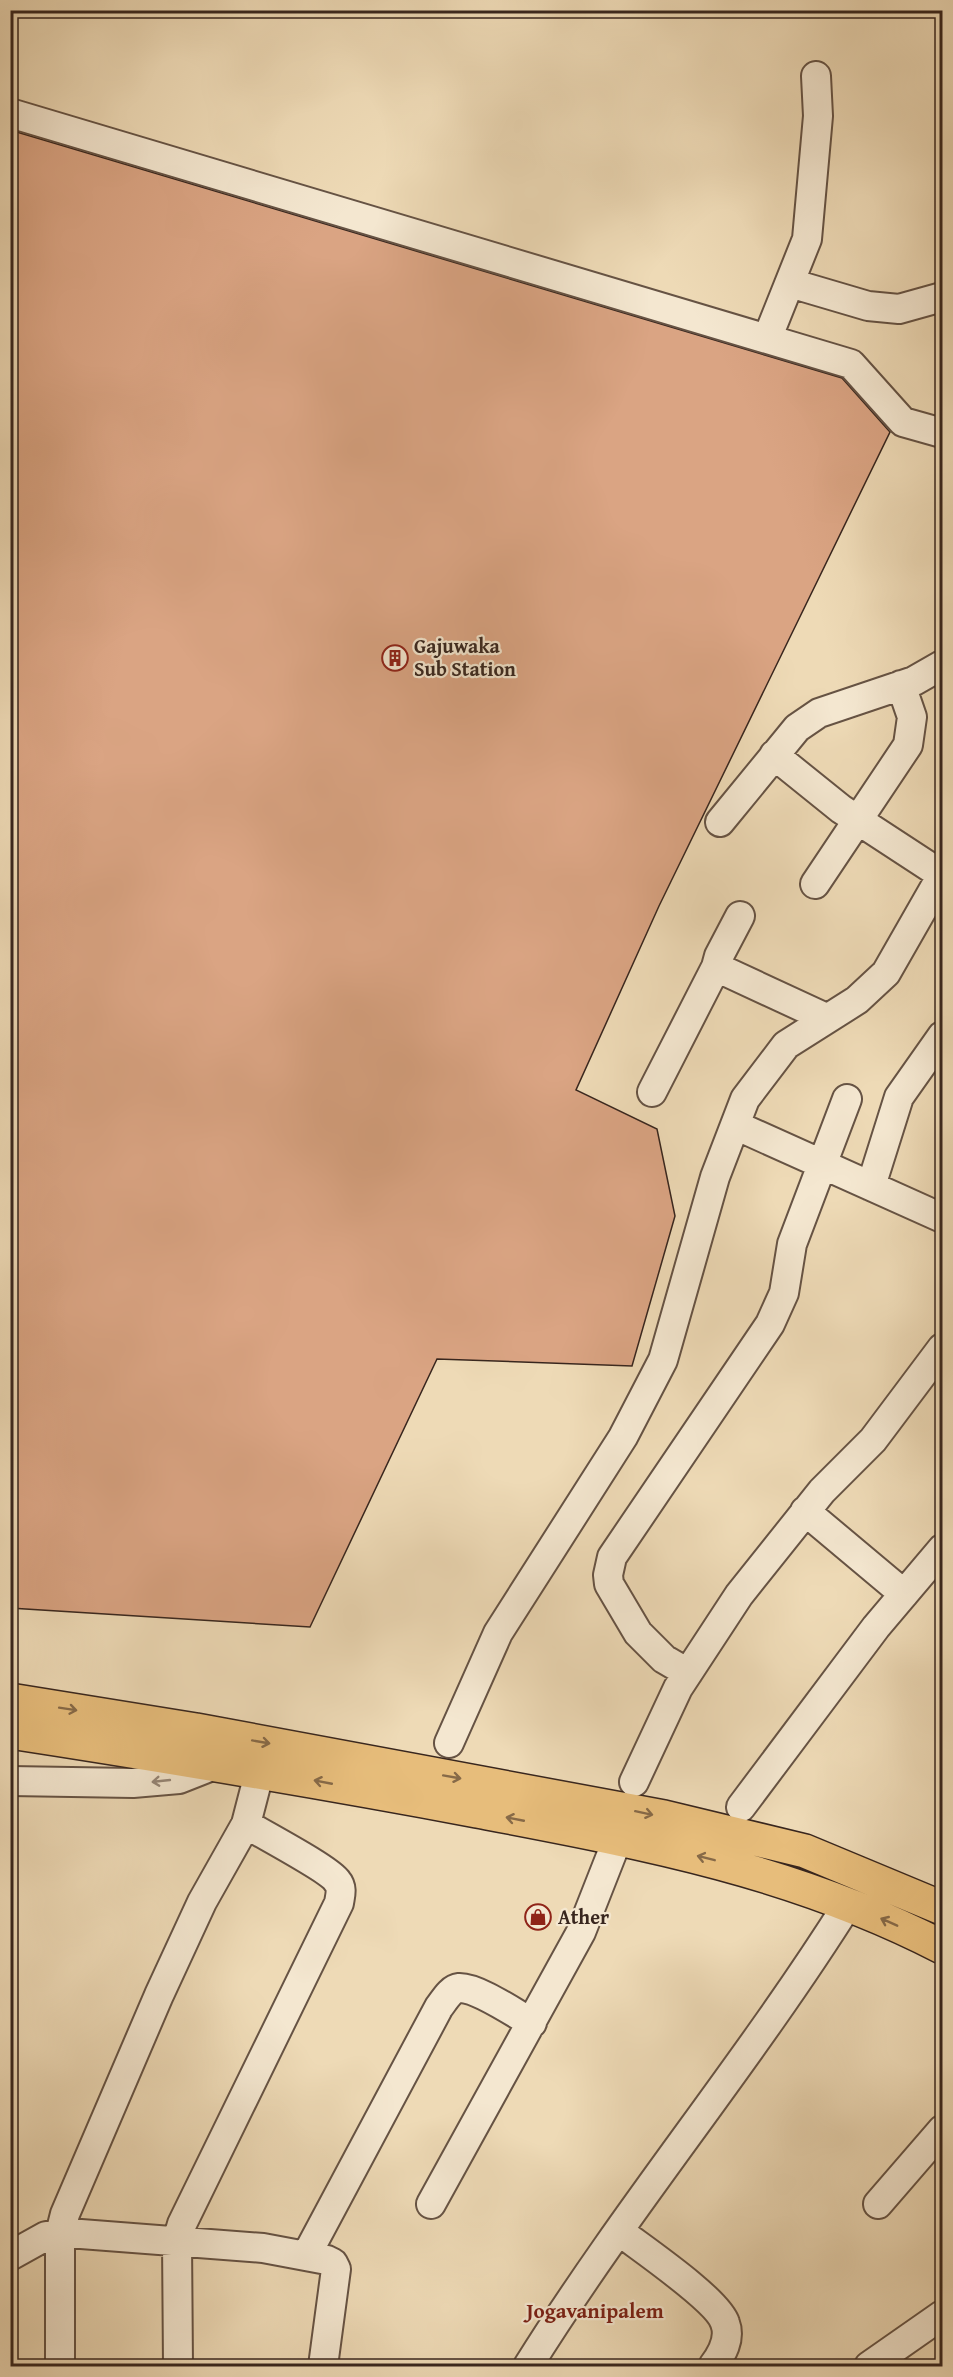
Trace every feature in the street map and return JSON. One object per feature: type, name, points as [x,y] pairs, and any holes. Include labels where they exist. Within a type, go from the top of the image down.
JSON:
[{"type":"main road","points":[[10,1700],[195,1730],[664,1817],[806,1851],[942,1908]]},
{"type":"main road","points":[[10,1732],[260,1770],[618,1838],[709,1858],[795,1884],[848,1904],[942,1947]]},
{"type":"street","points":[[767,339],[807,239],[818,116],[816,76]]},
{"type":"street","points":[[10,113],[851,364],[903,422],[942,433]]},
{"type":"street","points":[[790,283],[868,306],[899,309],[942,297]]},
{"type":"street","points":[[720,822],[797,728],[819,713],[901,685],[942,665]]},
{"type":"street","points":[[815,884],[857,819],[894,768],[911,736],[912,717],[901,685]]},
{"type":"street","points":[[449,1743],[498,1633],[623,1437],[663,1360],[716,1177],[745,1099],[786,1045],[857,1000],[886,973],[940,884],[774,755]]},
{"type":"street","points":[[652,1092],[740,916]]},
{"type":"street","points":[[716,967],[826,1018]]},
{"type":"street","points":[[871,1186],[899,1097],[942,1036]]},
{"type":"street","points":[[688,1673],[664,1659],[638,1633],[609,1584],[608,1575],[612,1557],[770,1324],[784,1293],[792,1244],[847,1099]]},
{"type":"street","points":[[735,1125],[942,1218]]},
{"type":"street","points":[[634,1782],[662,1718],[688,1673],[739,1595],[805,1512],[873,1440],[942,1348]]},
{"type":"street","points":[[805,1512],[904,1594]]},
{"type":"street","points":[[741,1807],[876,1627],[942,1549]]},
{"type":"street","points":[[10,1781],[133,1784],[179,1779],[217,1764]]},
{"type":"street","points":[[60,2367],[60,2234],[65,2214],[159,1995],[202,1902],[246,1824],[260,1770]]},
{"type":"street","points":[[178,2367],[177,2241],[195,2193],[339,1903],[341,1891],[337,1880],[246,1824]]},
{"type":"street","points":[[431,2204],[581,1932],[618,1838]]},
{"type":"street","points":[[528,2367],[619,2231],[752,2045],[848,1904]]},
{"type":"street","points":[[306,2256],[439,2007],[452,1991],[460,1988],[478,1994],[532,2023]]},
{"type":"street","points":[[878,2204],[942,2130]]},
{"type":"street","points":[[619,2231],[720,2312],[727,2333],[725,2347],[713,2367]]},
{"type":"street","points":[[10,2256],[46,2236],[60,2234],[263,2248],[327,2260],[333,2263],[336,2269],[323,2367]]},
{"type":"street","points":[[869,2367],[942,2315]]},
{"type":"building","name":"Gajuwaka Sub Station","points":[[10,130],[842,378],[890,432],[659,906],[576,1090],[657,1129],[675,1216],[632,1366],[437,1359],[310,1627],[10,1608]]},
{"type":"place","name":"Gajuwaka Sub Station","points":[[395,658]]},
{"type":"place","name":"Ather","points":[[538,1917]]},
{"type":"district","name":"Jogavanipalem","points":[[595,2311]]}]
